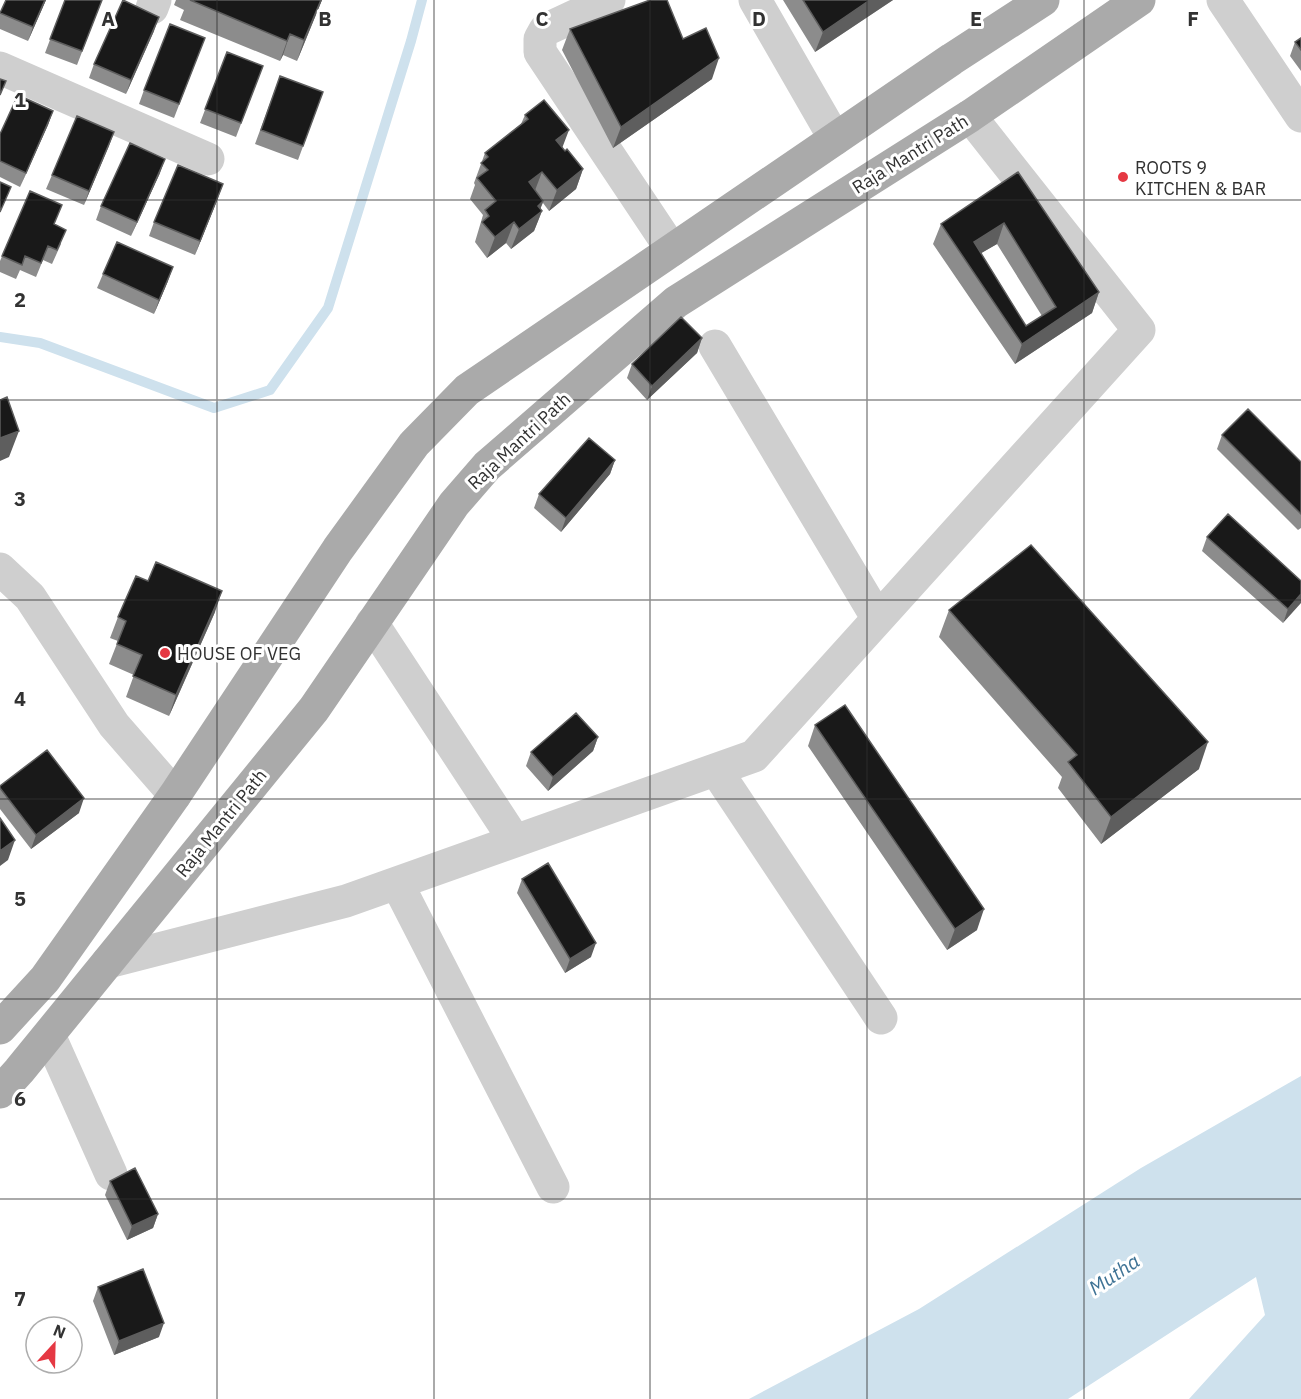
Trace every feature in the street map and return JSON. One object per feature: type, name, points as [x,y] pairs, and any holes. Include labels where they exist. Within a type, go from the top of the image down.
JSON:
[{"type":"main road","points":[[0,1028],[45,979],[175,795],[338,549],[414,444],[467,390],[952,58],[1043,0]]},
{"type":"main road","name":"Raja Mantri Path","points":[[0,1092],[314,709],[454,504],[487,466],[676,302],[970,116],[1140,0]]},
{"type":"street","points":[[609,0],[545,30],[540,39],[540,52],[672,250]]},
{"type":"street","points":[[755,0],[835,139]]},
{"type":"street","points":[[1223,0],[1301,116]]},
{"type":"street","points":[[0,68],[208,159]]},
{"type":"street","points":[[108,962],[346,901],[754,756],[1139,330],[970,116]]},
{"type":"street","points":[[715,346],[878,619]]},
{"type":"street","points":[[0,569],[30,597],[114,725],[175,795]]},
{"type":"street","points":[[372,623],[515,841]]},
{"type":"street","points":[[716,770],[881,1018]]},
{"type":"street","points":[[397,883],[553,1187]]},
{"type":"street","points":[[49,1035],[111,1174]]},
{"type":"water","name":"Mutha","points":[[1301,1076],[1301,1399],[1189,1399],[1265,1315],[1256,1277],[1068,1399],[749,1399],[919,1309],[1141,1168]]},
{"type":"building","points":[[6,0],[45,0],[33,27],[0,13]]},
{"type":"building","points":[[65,0],[102,0],[82,51],[50,39]]},
{"type":"building","points":[[123,0],[159,17],[131,80],[94,64]]},
{"type":"building","points":[[190,0],[321,0],[304,40],[290,34],[287,41]]},
{"type":"building","points":[[650,0],[667,0],[683,39],[706,28],[719,58],[621,127],[570,29]]},
{"type":"building","points":[[803,0],[870,0],[823,32]]},
{"type":"building","points":[[170,24],[205,38],[179,104],[144,90]]},
{"type":"building","points":[[1301,38],[1301,50],[1295,42]]},
{"type":"building","points":[[227,52],[263,66],[241,123],[205,109]]},
{"type":"building","points":[[280,76],[323,92],[303,146],[261,130]]},
{"type":"building","points":[[0,79],[6,81],[0,95]]},
{"type":"building","points":[[18,95],[53,111],[26,173],[0,161],[0,134]]},
{"type":"building","points":[[544,100],[569,130],[556,140],[565,151],[567,149],[583,169],[557,190],[542,172],[529,182],[543,201],[538,206],[542,211],[519,229],[514,222],[495,237],[482,222],[489,216],[485,210],[496,201],[477,178],[488,170],[481,163],[488,157],[485,153],[528,119],[525,115]]},
{"type":"building","points":[[77,116],[114,132],[89,191],[52,175]]},
{"type":"building","points":[[130,143],[165,159],[137,222],[101,206]]},
{"type":"building","points":[[178,165],[223,184],[200,241],[154,222]]},
{"type":"building","points":[[1018,172],[1099,292],[1022,344],[941,224]],"holes":[[[1004,223],[1056,307],[1026,326],[974,242]]]},
{"type":"building","points":[[0,182],[11,187],[0,212]]},
{"type":"building","points":[[30,191],[62,205],[54,224],[66,230],[57,250],[48,246],[41,263],[25,256],[22,265],[2,256]]},
{"type":"building","points":[[117,242],[173,267],[159,300],[103,274]]},
{"type":"building","points":[[681,317],[702,338],[652,386],[632,364]]},
{"type":"building","points":[[7,397],[19,431],[0,438],[0,400]]},
{"type":"building","points":[[1248,409],[1301,462],[1301,514],[1222,435]]},
{"type":"building","points":[[589,438],[615,460],[566,518],[539,494]]},
{"type":"building","points":[[1228,514],[1301,581],[1301,594],[1288,609],[1207,537]]},
{"type":"building","points":[[1031,545],[1208,742],[1111,817],[1068,762],[1077,755],[949,610]]},
{"type":"building","points":[[156,562],[222,591],[176,695],[133,676],[142,655],[117,644],[126,621],[118,617],[136,576],[148,581]]},
{"type":"building","points":[[845,705],[984,909],[955,929],[815,725]]},
{"type":"building","points":[[576,713],[598,737],[553,777],[531,752]]},
{"type":"building","points":[[47,750],[84,798],[36,835],[0,786]]},
{"type":"building","points":[[0,818],[15,840],[0,851]]},
{"type":"building","points":[[548,863],[596,943],[570,959],[522,879]]},
{"type":"building","points":[[135,1168],[158,1214],[132,1226],[110,1181]]},
{"type":"building","points":[[143,1269],[164,1323],[119,1341],[98,1287]]},
{"type":"waterway","points":[[0,337],[40,343],[214,408],[270,390],[328,308],[422,0]]},
{"type":"place","name":"ROOTS 9 KITCHEN & BAR","points":[[1123,177]]},
{"type":"place","name":"HOUSE OF VEG","points":[[165,653]]}]
